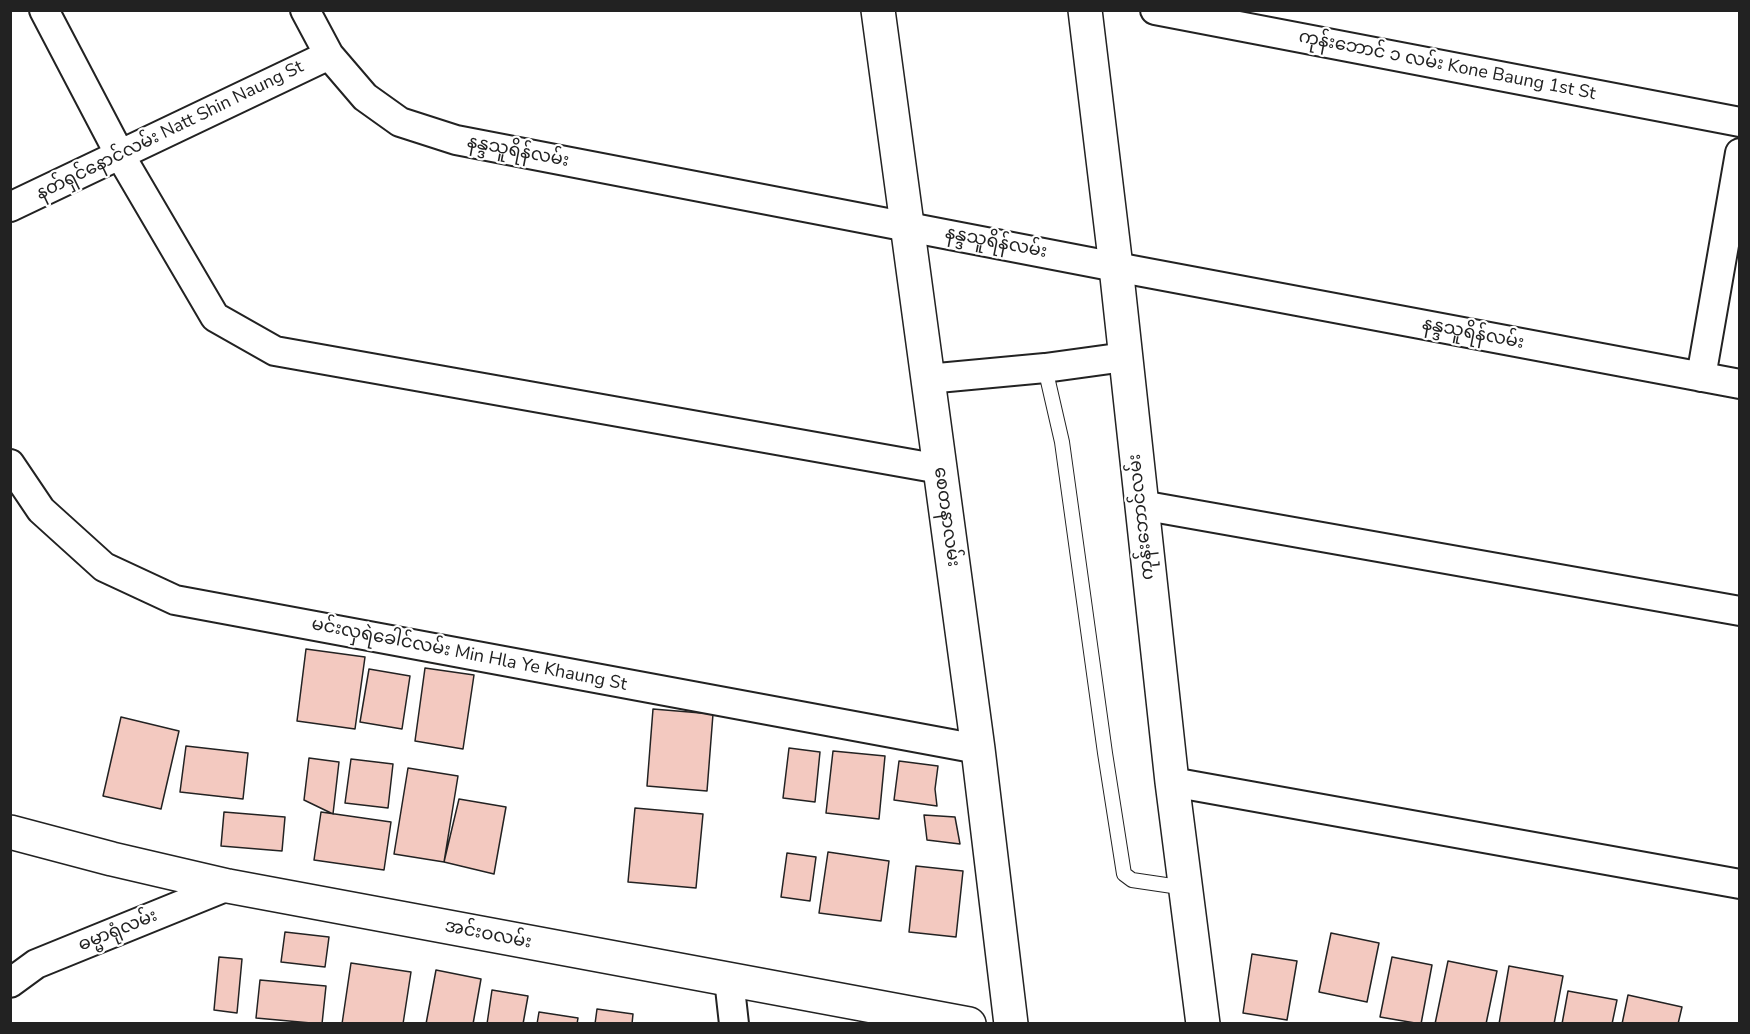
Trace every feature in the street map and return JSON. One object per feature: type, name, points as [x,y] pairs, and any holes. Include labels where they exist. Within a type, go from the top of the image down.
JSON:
[{"type":"street","points":[[44,10],[120,155],[215,317],[275,351],[940,469]]},
{"type":"street","name":"နန္ဒသူရိန်လမ်း","points":[[305,10],[329,55],[365,97],[400,122],[456,140],[1740,384]]},
{"type":"street","name":"စေတနာလမ်း","points":[[878,10],[978,749],[1011,1023]]},
{"type":"street","name":"ကုန်းဘောင်လမ်း","points":[[1085,10],[1116,267],[1172,782],[1203,1023]]},
{"type":"street","name":"ကုန်းဘောင် ၁ လမ်း Kone Baung 1st St","points":[[1155,10],[1740,122]]},
{"type":"street","name":"နတ်ရှင်နောင်လမ်း Natt Shin Naung St","points":[[10,207],[329,55]]},
{"type":"street","points":[[1701,377],[1740,153]]},
{"type":"street","points":[[927,379],[1045,368],[1125,357]]},
{"type":"street","name":"မင်းလှရဲခေါင်လမ်း Min Hla Ye Khaung St","points":[[10,464],[41,510],[104,567],[175,600],[978,749]]},
{"type":"street","points":[[1141,505],[1740,610]]},
{"type":"street","points":[[1172,782],[1740,884]]},
{"type":"street","name":"အင်းဝလမ်း","points":[[10,832],[228,886],[969,1023]]},
{"type":"street","name":"ဓမ္မာရုံလမ်း","points":[[10,983],[36,964],[228,886]]},
{"type":"street","points":[[729,979],[734,1023]]},
{"type":"lane","points":[[1045,368],[1062,442],[1124,874],[1132,880],[1186,888]]},
{"type":"building","points":[[306,649],[365,657],[355,729],[297,721]]},
{"type":"building","points":[[425,668],[474,675],[463,749],[415,741]]},
{"type":"building","points":[[369,669],[410,676],[402,729],[360,722]]},
{"type":"building","points":[[653,709],[713,714],[707,791],[647,786]]},
{"type":"building","points":[[121,717],[179,731],[161,809],[103,796]]},
{"type":"building","points":[[186,746],[248,753],[243,799],[180,792]]},
{"type":"building","points":[[789,748],[820,752],[815,802],[783,798]]},
{"type":"building","points":[[833,751],[885,756],[879,819],[826,813]]},
{"type":"building","points":[[309,758],[339,762],[333,814],[304,800]]},
{"type":"building","points":[[351,759],[393,764],[388,808],[345,803]]},
{"type":"building","points":[[899,761],[938,766],[935,789],[937,806],[894,800]]},
{"type":"building","points":[[408,768],[458,776],[444,862],[394,854]]},
{"type":"building","points":[[459,799],[506,807],[494,874],[444,862]]},
{"type":"building","points":[[635,808],[703,814],[696,888],[628,882]]},
{"type":"building","points":[[224,812],[285,817],[282,851],[221,846]]},
{"type":"building","points":[[321,812],[391,822],[384,870],[314,860]]},
{"type":"building","points":[[924,815],[955,817],[960,844],[927,840]]},
{"type":"building","points":[[828,852],[889,861],[881,921],[819,913]]},
{"type":"building","points":[[787,853],[816,857],[810,901],[781,897]]},
{"type":"building","points":[[916,866],[963,871],[956,937],[909,932]]},
{"type":"building","points":[[285,932],[329,937],[325,967],[281,962]]},
{"type":"building","points":[[1331,933],[1379,943],[1367,1002],[1319,992]]},
{"type":"building","points":[[1252,954],[1297,961],[1287,1020],[1243,1013]]},
{"type":"building","points":[[219,957],[242,959],[237,1013],[214,1010]]},
{"type":"building","points":[[1392,957],[1432,965],[1421,1024],[1380,1017]]},
{"type":"building","points":[[1448,961],[1497,971],[1486,1024],[1435,1024]]},
{"type":"building","points":[[351,963],[411,972],[403,1024],[342,1024]]},
{"type":"building","points":[[1509,966],[1563,976],[1554,1024],[1499,1024]]},
{"type":"building","points":[[436,970],[481,979],[473,1024],[426,1024]]},
{"type":"building","points":[[260,980],[326,986],[322,1024],[256,1018]]},
{"type":"building","points":[[492,990],[528,996],[523,1024],[487,1024]]},
{"type":"building","points":[[1568,991],[1617,1000],[1612,1024],[1562,1024]]},
{"type":"building","points":[[1628,995],[1682,1007],[1678,1024],[1622,1024]]},
{"type":"building","points":[[597,1009],[633,1014],[632,1024],[595,1024]]},
{"type":"building","points":[[539,1012],[578,1018],[577,1024],[537,1024]]}]
